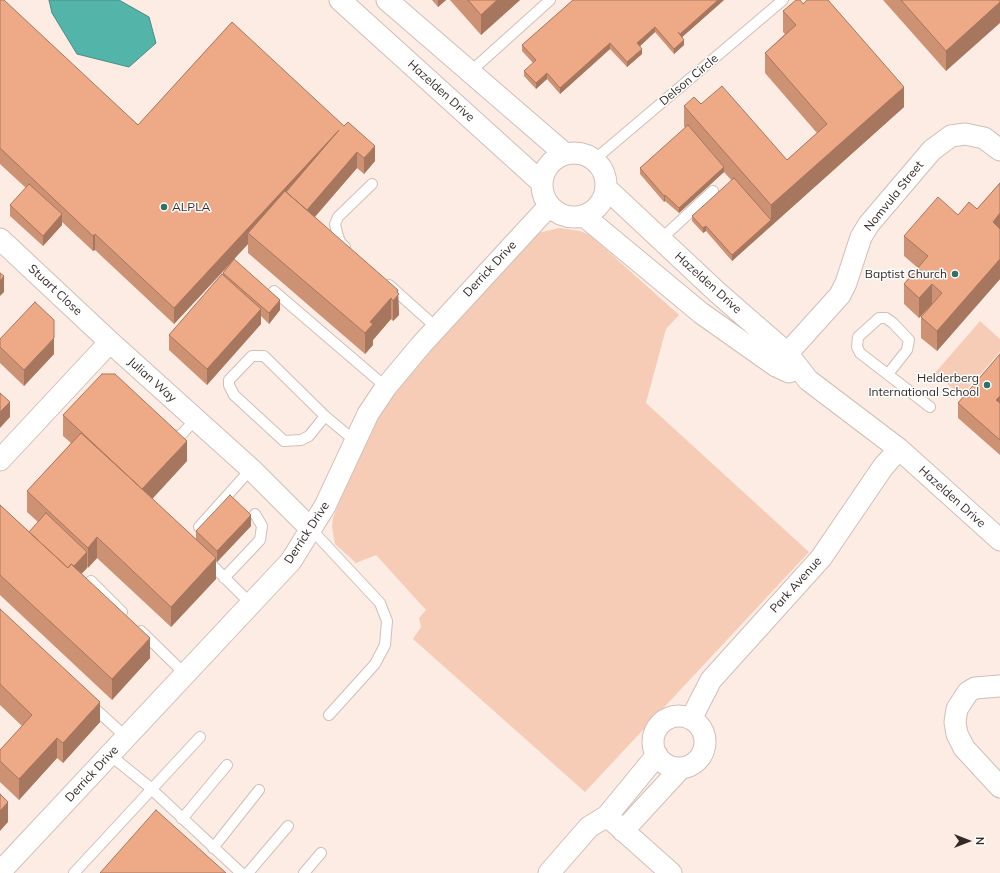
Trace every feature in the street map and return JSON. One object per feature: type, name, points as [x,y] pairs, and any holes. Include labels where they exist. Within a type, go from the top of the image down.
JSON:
[{"type":"street","name":"Hazelden Drive","points":[[340,0],[541,182]]},
{"type":"street","points":[[388,0],[565,154]]},
{"type":"street","name":"Nomvula Street","points":[[781,360],[840,295],[846,283],[861,237],[869,224],[932,150],[951,136],[965,134],[984,138],[1000,150]]},
{"type":"street","points":[[575,152],[594,160],[601,168],[605,177],[606,188],[603,200],[595,210],[584,216],[571,218],[559,214],[549,206],[542,192],[541,182],[548,165],[556,158],[575,152]]},
{"type":"street","name":"Hazelden Drive","points":[[606,188],[693,269],[781,360]]},
{"type":"street","name":"Derrick Drive","points":[[0,872],[291,560],[325,506],[368,414],[386,387],[437,328],[549,206]]},
{"type":"street","name":"Hazelden Drive","points":[[584,216],[701,313],[781,360],[899,450],[1000,540]]},
{"type":"street","name":"Stuart Close","points":[[0,239],[110,342]]},
{"type":"street","points":[[675,291],[693,269]]},
{"type":"street","points":[[0,460],[110,342]]},
{"type":"street","name":"Julian Way","points":[[110,342],[251,469],[311,529]]},
{"type":"street","name":"Park Avenue","points":[[691,719],[711,680],[821,558],[883,467],[899,450]]},
{"type":"street","points":[[1000,686],[975,688],[968,692],[957,709],[955,722],[964,748],[1000,787]]},
{"type":"street","points":[[623,831],[681,768],[696,762],[704,747],[703,731],[691,719],[674,716],[659,725],[653,741],[657,754],[665,764],[681,768]]},
{"type":"street","points":[[549,873],[589,826],[607,816],[657,754]]},
{"type":"street","points":[[607,816],[671,873]]},
{"type":"lane","points":[[470,72],[550,0]]},
{"type":"lane","name":"Delson Circle","points":[[594,160],[783,0]]},
{"type":"lane","points":[[351,252],[340,242],[335,224],[338,217],[372,184]]},
{"type":"lane","points":[[661,239],[713,191]]},
{"type":"lane","points":[[380,277],[437,328]]},
{"type":"lane","points":[[274,291],[386,387]]},
{"type":"lane","points":[[888,374],[907,350],[909,340],[894,323],[886,318],[879,318],[858,337],[857,347],[860,353],[930,407]]},
{"type":"lane","points":[[325,416],[309,436],[294,442],[284,441],[234,396],[229,385],[229,380],[252,356],[264,356],[325,416],[355,441]]},
{"type":"lane","points":[[159,424],[171,434],[180,436],[196,419]]},
{"type":"lane","points":[[199,527],[251,469]]},
{"type":"lane","points":[[224,578],[260,540],[262,526],[255,514]]},
{"type":"lane","points":[[311,529],[380,603],[388,621],[385,645],[375,664],[329,715]]},
{"type":"lane","points":[[201,555],[251,604]]},
{"type":"lane","points":[[91,581],[185,674]]},
{"type":"lane","points":[[81,695],[126,737]]},
{"type":"lane","points":[[74,873],[200,737]]},
{"type":"lane","points":[[110,754],[152,790],[240,873]]},
{"type":"lane","points":[[182,819],[228,765]]},
{"type":"lane","points":[[213,848],[260,790]]},
{"type":"lane","points":[[248,873],[288,826]]},
{"type":"lane","points":[[304,873],[321,853]]},
{"type":"shaded area","points":[[559,228],[580,231],[590,235],[679,315],[666,329],[646,403],[809,552],[585,792],[413,639],[421,627],[419,618],[426,610],[376,555],[356,563],[335,544],[332,527],[333,518],[360,446],[398,386],[538,233]]},
{"type":"shaded area","points":[[980,321],[1000,339],[1000,352],[961,396],[935,373]]},
{"type":"water","points":[[49,0],[119,0],[149,17],[156,43],[129,67],[77,54],[52,13]]},
{"type":"building","name":"ALPLA","points":[[0,0],[4,0],[138,125],[232,22],[344,126],[348,122],[375,146],[364,158],[357,152],[307,210],[286,192],[339,130],[174,308],[95,234],[93,236],[0,148]]},
{"type":"building","points":[[468,0],[497,0],[481,15]]},
{"type":"building","points":[[573,0],[718,0],[680,34],[678,32],[684,40],[674,49],[655,27],[637,43],[642,49],[627,62],[610,43],[560,88],[547,73],[536,83],[524,71],[536,60],[522,45]]},
{"type":"building","points":[[796,0],[800,0],[803,4],[807,0],[828,0],[904,87],[771,205],[684,106],[694,97],[701,104],[722,86],[787,160],[827,124],[765,53],[796,25],[783,11]]},
{"type":"building","points":[[901,0],[1000,0],[1000,2],[946,51]]},
{"type":"building","points":[[688,125],[724,167],[679,208],[665,195],[664,196],[640,168]]},
{"type":"building","points":[[734,178],[771,220],[732,255],[706,226],[703,228],[692,216]]},
{"type":"building","points":[[1000,183],[1000,213],[993,222],[1000,229],[1000,259],[937,331],[921,317],[942,293],[932,284],[919,298],[904,284],[928,256],[904,236],[938,197],[958,215],[969,202],[977,209]]},
{"type":"building","points":[[29,184],[62,214],[43,236],[10,205]]},
{"type":"building","points":[[285,191],[398,290],[397,292],[399,294],[393,301],[391,298],[370,322],[373,324],[365,333],[248,233]]},
{"type":"building","points":[[234,259],[280,300],[269,313],[223,273]]},
{"type":"building","points":[[0,273],[4,276],[0,281]]},
{"type":"building","points":[[222,274],[261,309],[207,369],[169,335]]},
{"type":"building","points":[[35,302],[54,320],[54,338],[24,370],[0,347],[0,339]]},
{"type":"building","name":"Helderberg International School","points":[[1000,354],[1000,396],[996,400],[1000,403],[1000,440],[958,403]]},
{"type":"building","points":[[102,374],[115,374],[187,441],[142,489],[63,415]]},
{"type":"building","points":[[0,393],[10,402],[0,412]]},
{"type":"building","points":[[81,433],[216,558],[171,607],[97,537],[88,548],[27,491]]},
{"type":"building","points":[[230,495],[251,515],[217,551],[196,531]]},
{"type":"building","points":[[0,505],[68,568],[71,564],[150,638],[112,679],[0,575]]},
{"type":"building","points":[[46,513],[87,552],[74,566],[71,564],[68,568],[29,532]]},
{"type":"building","points":[[0,609],[100,702],[63,743],[57,738],[19,779],[0,761],[0,750],[32,715],[0,684]]},
{"type":"building","points":[[0,794],[8,802],[0,811]]},
{"type":"building","points":[[156,810],[226,873],[100,873]]},
{"type":"place","name":"ALPLA","points":[[164,207]]},
{"type":"place","name":"Baptist Church","points":[[955,274]]},
{"type":"place","name":"Helderberg International School","points":[[987,385]]}]
